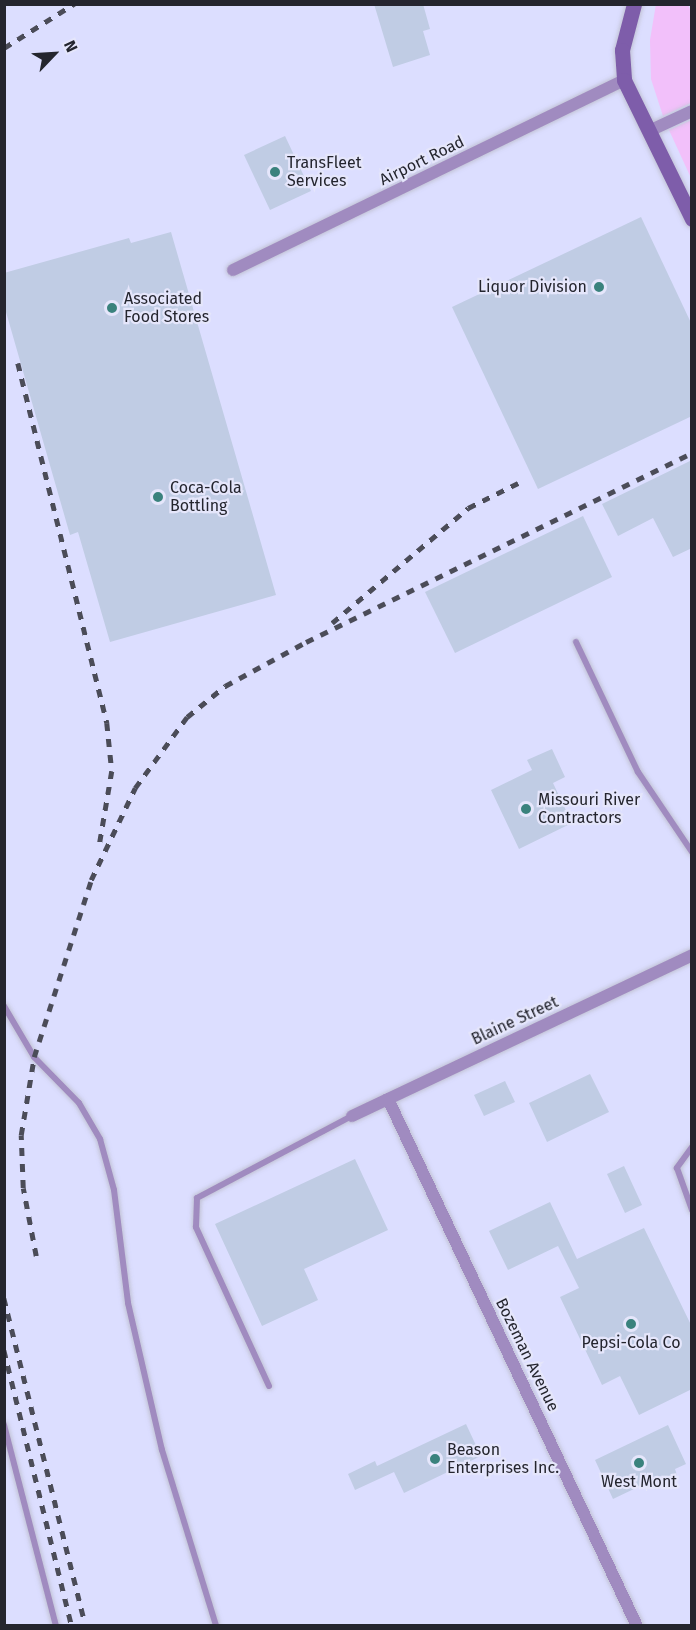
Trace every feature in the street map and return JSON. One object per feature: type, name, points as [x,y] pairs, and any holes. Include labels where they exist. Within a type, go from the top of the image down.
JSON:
[{"type":"street","points":[[634,4],[622,50],[624,80],[692,219]]},
{"type":"street","name":"Airport Road","points":[[233,270],[624,80]]},
{"type":"street","points":[[649,131],[692,111]]},
{"type":"street","name":"Blaine Street","points":[[352,1116],[692,955]]},
{"type":"street","name":"Bozeman Avenue","points":[[388,1099],[637,1626]]},
{"type":"lane","points":[[576,642],[638,772],[692,852]]},
{"type":"lane","points":[[4,1006],[34,1057],[79,1103],[100,1139],[114,1190],[128,1303],[162,1450],[216,1626]]},
{"type":"lane","points":[[270,1386],[196,1227],[197,1198],[352,1116]]},
{"type":"lane","points":[[692,1147],[677,1168],[692,1210]]},
{"type":"lane","points":[[4,1425],[56,1626]]},
{"type":"shaded area","points":[[656,4],[688,5],[691,11],[691,103],[663,116],[651,79],[650,40]]},
{"type":"shaded area","points":[[5,5],[691,5],[691,1625],[5,1626]]},
{"type":"shaded area","points":[[691,120],[691,178],[669,130]]},
{"type":"building","points":[[374,4],[423,4],[430,29],[423,31],[430,55],[393,67]]},
{"type":"building","points":[[285,136],[311,191],[270,210],[244,155]]},
{"type":"building","points":[[641,217],[692,325],[692,416],[538,489],[452,307]]},
{"type":"building","points":[[171,232],[276,595],[110,642],[78,532],[70,535],[4,305],[4,273],[129,238],[131,243]]},
{"type":"building","points":[[692,460],[692,548],[673,557],[653,518],[618,536],[602,504]]},
{"type":"building","points":[[583,516],[612,577],[455,653],[425,592]]},
{"type":"building","points":[[552,749],[565,777],[553,783],[572,823],[519,849],[491,790],[532,770],[527,760]]},
{"type":"building","points":[[590,1074],[609,1112],[547,1142],[529,1103]]},
{"type":"building","points":[[505,1081],[515,1102],[484,1116],[474,1095]]},
{"type":"building","points":[[355,1159],[388,1230],[304,1269],[318,1300],[262,1326],[215,1224]]},
{"type":"building","points":[[624,1166],[642,1205],[625,1213],[607,1174]]},
{"type":"building","points":[[550,1202],[577,1259],[644,1228],[692,1327],[692,1389],[639,1415],[620,1376],[602,1385],[560,1297],[579,1288],[558,1246],[508,1270],[489,1231]]},
{"type":"building","points":[[466,1424],[481,1456],[404,1493],[394,1472],[355,1490],[348,1474],[375,1461],[377,1466]]},
{"type":"building","points":[[668,1425],[686,1464],[675,1469],[677,1475],[663,1481],[661,1476],[613,1499],[595,1460]]},
{"type":"railway","points":[[4,48],[74,4]]},
{"type":"railway","points":[[18,363],[107,723],[112,771],[99,848]]},
{"type":"railway","points":[[36,1256],[23,1188],[21,1135],[34,1057],[91,880],[135,788],[187,717],[225,686],[306,642],[692,453]]},
{"type":"railway","points":[[332,623],[468,508],[518,483]]},
{"type":"railway","points":[[4,1298],[86,1626]]},
{"type":"railway","points":[[4,1350],[72,1626]]},
{"type":"place","name":"TransFleet Services","points":[[275,172]]},
{"type":"place","name":"Liquor Division","points":[[599,287]]},
{"type":"place","name":"Associated Food Stores","points":[[112,308]]},
{"type":"place","name":"Coca-Cola Bottling","points":[[158,497]]},
{"type":"place","name":"Missouri River Contractors","points":[[526,809]]},
{"type":"place","name":"Pepsi-Cola Co","points":[[631,1324]]},
{"type":"place","name":"Beason Enterprises Inc.","points":[[435,1459]]},
{"type":"place","name":"West Mont","points":[[639,1463]]}]
